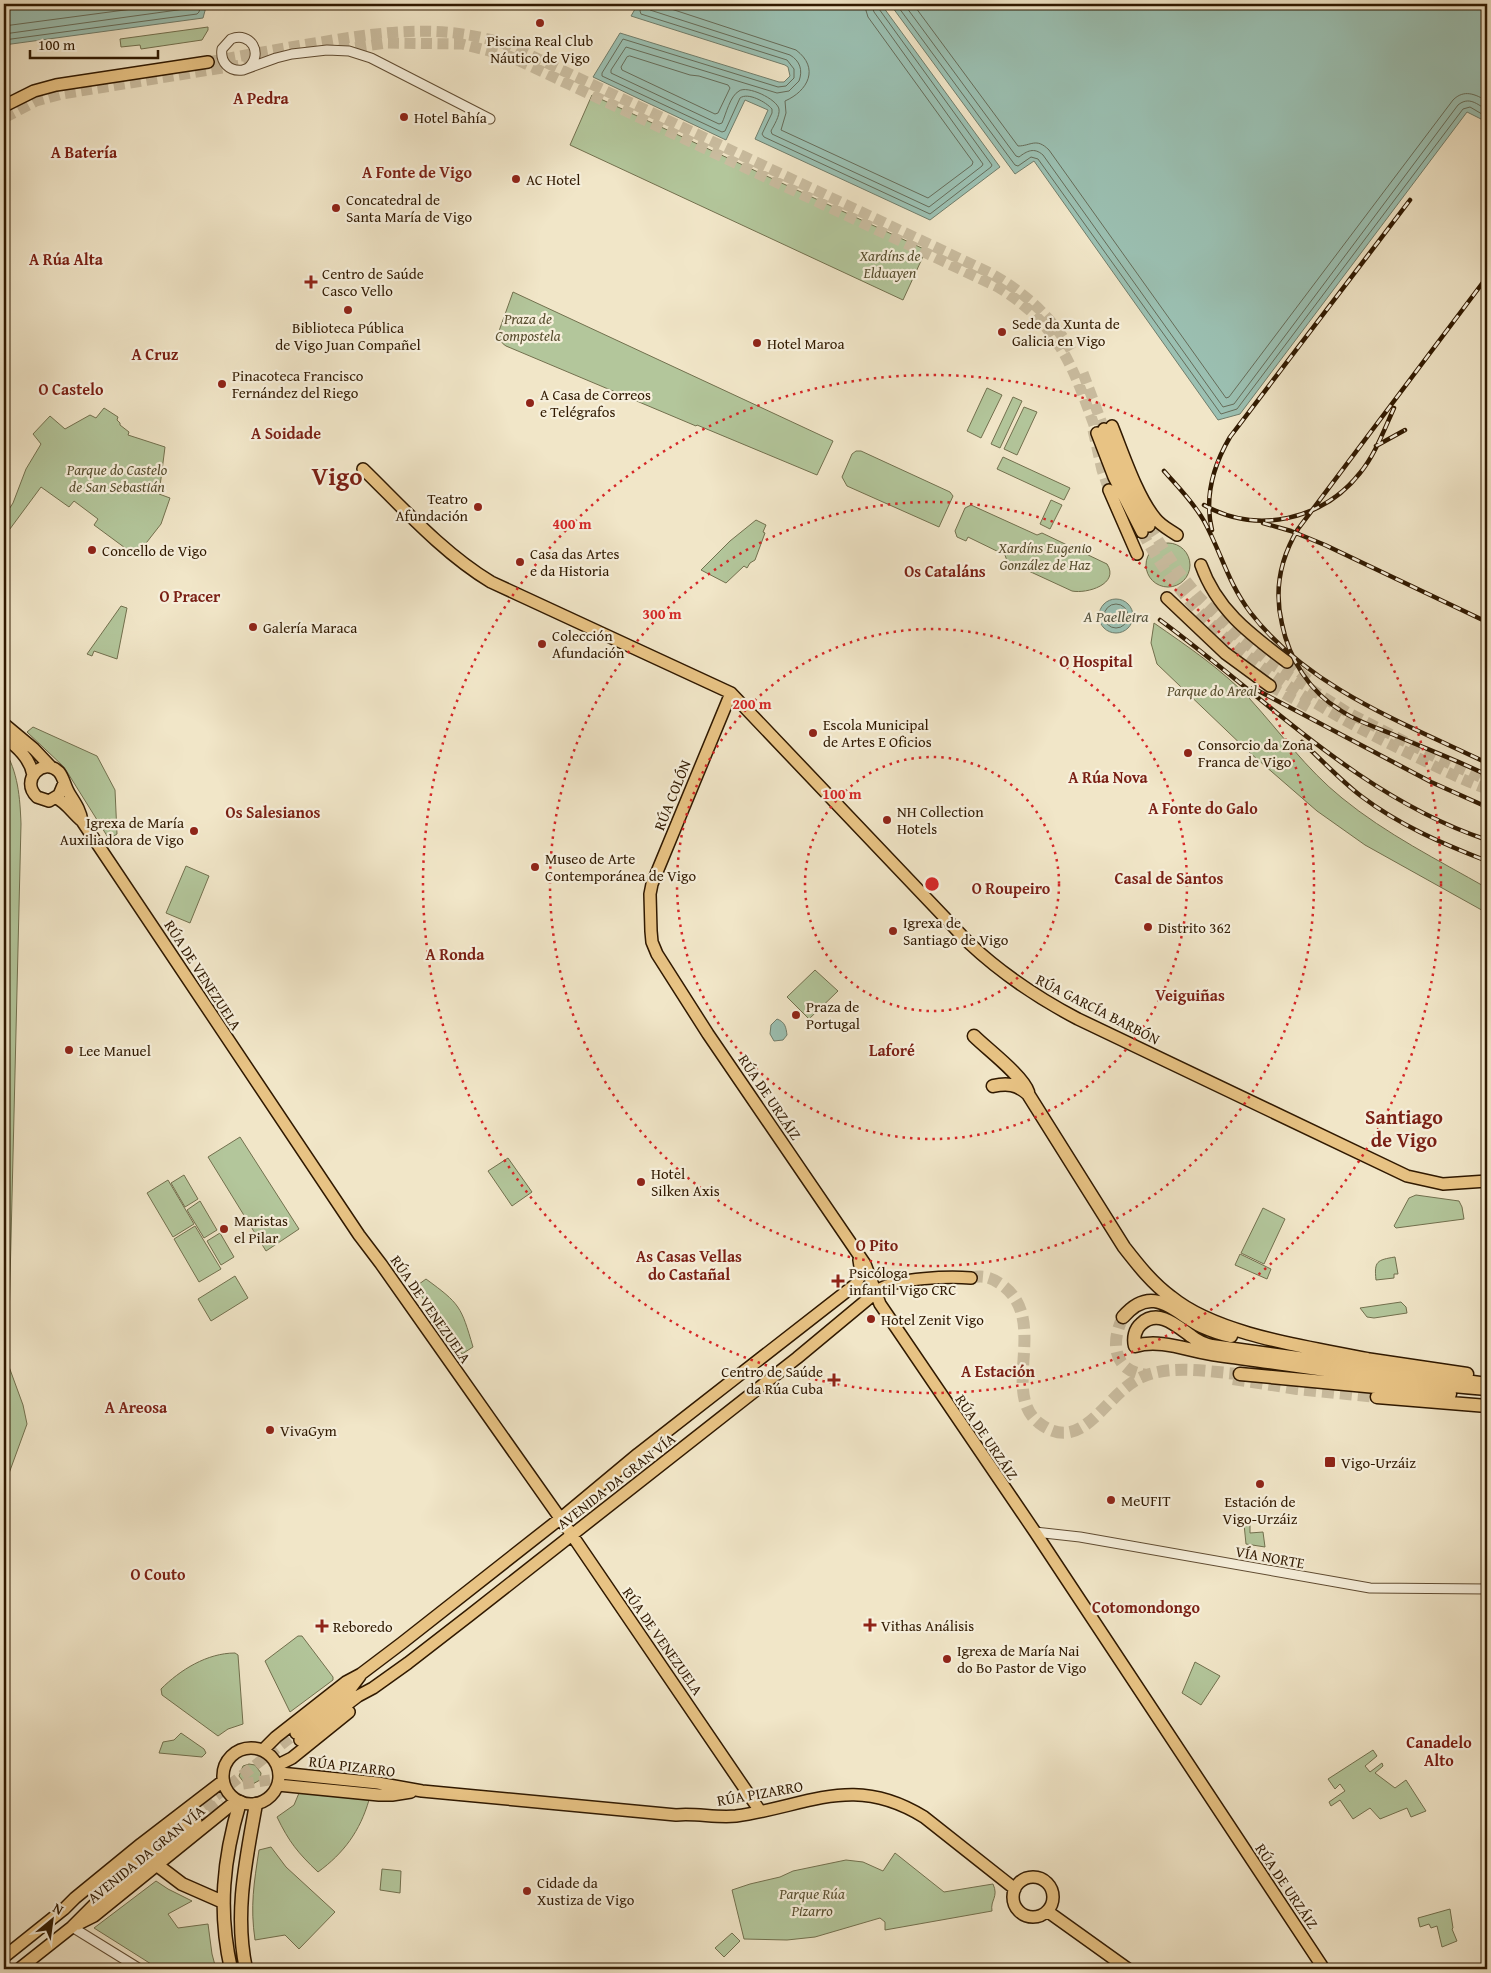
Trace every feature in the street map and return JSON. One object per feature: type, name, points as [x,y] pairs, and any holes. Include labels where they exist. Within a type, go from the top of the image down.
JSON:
[{"type":"highway","points":[[974,1036],[1025,1084],[1030,1096],[1117,1236],[1157,1286],[1196,1314],[1230,1328],[1367,1359]]},
{"type":"highway","points":[[993,1086],[1011,1084],[1030,1096]]},
{"type":"highway","points":[[1123,1317],[1138,1303],[1157,1301],[1168,1304],[1200,1325],[1226,1335],[1327,1355],[1487,1377]]},
{"type":"highway","points":[[1487,1384],[1212,1346],[1202,1343],[1173,1322],[1164,1318],[1155,1318],[1142,1323],[1137,1329],[1134,1342],[1135,1346],[1157,1344],[1212,1355],[1487,1389]]},
{"type":"highway","points":[[1240,1374],[1455,1395],[1487,1396]]},
{"type":"highway","points":[[1377,1397],[1487,1406]]},
{"type":"highway","points":[[230,1969],[224,1938],[226,1859],[238,1802]]},
{"type":"highway","points":[[246,1969],[240,1920],[241,1901],[256,1804]]},
{"type":"highway","points":[[157,1865],[182,1884],[224,1902]]},
{"type":"main road","points":[[4,106],[34,91],[56,85],[208,62]]},
{"type":"main road","points":[[1145,529],[1114,477],[1104,429],[1155,518],[1163,526],[1178,534]]},
{"type":"main road","points":[[363,469],[436,540],[465,565],[491,582],[731,693]]},
{"type":"main road","points":[[1109,490],[1137,554]]},
{"type":"main road","points":[[1201,565],[1213,592],[1228,612],[1250,633],[1287,662]]},
{"type":"main road","points":[[1167,598],[1225,653],[1270,686]]},
{"type":"main road","name":"RÚA GARCÍA BARBÓN","points":[[731,693],[970,943],[998,968],[1032,994],[1406,1176],[1443,1184],[1487,1180]]},
{"type":"main road","name":"RÚA COLÓN","points":[[650,910],[652,884],[731,693]]},
{"type":"main road","points":[[4,724],[34,749],[51,768],[60,773],[64,783],[62,792],[56,798],[45,800],[34,794],[30,786],[33,775],[41,768],[51,768]]},
{"type":"main road","points":[[4,737],[21,752],[30,766],[33,775]]},
{"type":"main road","name":"RÚA DE VENEZUELA","points":[[64,783],[80,810],[82,821],[359,1235],[572,1535],[760,1811]]},
{"type":"main road","name":"RÚA DE VENEZUELA","points":[[56,798],[74,816],[82,821]]},
{"type":"main road","name":"RÚA DE URZÁIZ","points":[[650,910],[654,948],[708,1034],[851,1243],[869,1272],[880,1304],[922,1368],[1035,1532],[1324,1969]]},
{"type":"main road","name":"AVENIDA DA GRAN VÍA","points":[[263,1750],[276,1737],[346,1682],[361,1674],[856,1284],[860,1277],[862,1266],[851,1243]]},
{"type":"main road","name":"AVENIDA DA GRAN VÍA","points":[[361,1674],[351,1688],[297,1737],[373,1688],[572,1535],[886,1286],[896,1283],[949,1277],[971,1278]]},
{"type":"main road","name":"AVENIDA DA GRAN VÍA","points":[[279,1769],[362,1701],[373,1688]]},
{"type":"main road","points":[[252,1747],[269,1754],[279,1769],[278,1785],[274,1793],[268,1800],[256,1804],[238,1802],[228,1792],[223,1781],[223,1770],[226,1763],[236,1751],[252,1747]]},
{"type":"main road","name":"RÚA PIZARRO","points":[[279,1769],[422,1791],[676,1815],[725,1817],[828,1795],[849,1793],[873,1795],[891,1800],[924,1817],[1015,1889]]},
{"type":"main road","name":"AVENIDA DA GRAN VÍA","points":[[4,1957],[141,1844],[223,1781]]},
{"type":"main road","name":"RÚA PIZARRO","points":[[278,1785],[379,1795],[422,1791]]},
{"type":"main road","name":"RÚA PIZARRO","points":[[360,1788],[392,1791],[398,1794]]},
{"type":"main road","name":"AVENIDA DA GRAN VÍA","points":[[72,1927],[94,1916],[238,1802]]},
{"type":"main road","name":"AVENIDA DA GRAN VÍA","points":[[19,1969],[72,1927],[104,1895],[193,1819],[80,1903],[64,1909]]},
{"type":"main road","points":[[1028,1878],[1039,1879],[1045,1882],[1049,1887],[1052,1899],[1047,1911],[1032,1917],[1020,1913],[1013,1902],[1015,1889],[1018,1884],[1028,1878]]},
{"type":"main road","points":[[1047,1911],[1128,1969]]},
{"type":"street","points":[[276,58],[266,57],[255,50],[250,40],[241,37],[231,39],[224,44],[222,54],[228,67],[238,71],[276,58],[327,50],[356,52],[490,119]]},
{"type":"street","points":[[248,68],[254,60],[255,50]]},
{"type":"street","name":"VÍA NORTE","points":[[1035,1532],[1080,1537],[1370,1588],[1487,1589]]},
{"type":"street","points":[[72,1927],[140,1969]]},
{"type":"green space","points":[[208,27],[202,40],[141,49],[140,45],[121,47],[120,39]]},
{"type":"green space","name":"Xardíns de Elduayen","points":[[592,95],[926,250],[903,300],[570,145]]},
{"type":"green space","name":"Praza de Compostela","points":[[513,292],[833,441],[817,475],[506,346],[500,340],[499,331]]},
{"type":"green space","points":[[987,388],[1002,395],[981,438],[967,431]]},
{"type":"green space","points":[[1013,397],[1022,401],[1000,448],[991,444]]},
{"type":"green space","points":[[1024,407],[1037,412],[1017,455],[1004,449]]},
{"type":"green space","name":"Parque do Castelo de San Sebastián","points":[[104,408],[118,417],[117,420],[120,425],[129,432],[128,435],[165,447],[159,494],[170,498],[161,524],[136,556],[94,525],[98,519],[74,501],[69,507],[41,487],[4,537],[4,517],[13,503],[26,469],[41,444],[33,434],[50,416],[65,429],[90,415],[96,418]]},
{"type":"green space","points":[[856,451],[861,451],[950,492],[953,496],[939,527],[847,486],[842,477],[852,454]]},
{"type":"green space","points":[[1003,457],[1070,488],[1064,500],[997,469]]},
{"type":"green space","points":[[1051,500],[1062,505],[1050,529],[1040,524]]},
{"type":"green space","name":"Xardíns Eugenio González de Haz","points":[[971,505],[1037,535],[1042,533],[1107,564],[1110,571],[1109,577],[1106,582],[1093,589],[1078,592],[1072,591],[1007,561],[1005,555],[968,537],[966,541],[957,537],[955,531],[965,508]]},
{"type":"green space","points":[[756,520],[766,525],[763,532],[765,533],[755,560],[747,568],[744,566],[726,583],[701,570],[730,541]]},
{"type":"green space","points":[[1172,543],[1184,549],[1189,556],[1189,574],[1184,581],[1177,586],[1164,587],[1156,584],[1149,577],[1146,561],[1149,553],[1156,546]]},
{"type":"green space","points":[[121,606],[127,608],[117,659],[94,651],[92,656],[87,654]]},
{"type":"green space","name":"Parque do Areal","points":[[1154,623],[1203,658],[1238,687],[1305,763],[1342,798],[1394,835],[1487,888],[1487,913],[1365,845],[1317,811],[1249,752],[1157,664],[1151,643]]},
{"type":"green space","points":[[33,727],[97,756],[115,790],[117,834],[109,839],[64,767],[27,732]]},
{"type":"green space","points":[[4,749],[15,776],[21,824],[8,1364],[23,1405],[27,1424],[4,1487]]},
{"type":"green space","points":[[186,866],[209,876],[190,923],[166,913]]},
{"type":"green space","points":[[815,970],[838,991],[809,1019],[787,997]]},
{"type":"green space","points":[[240,1137],[299,1229],[266,1251],[208,1157]]},
{"type":"green space","points":[[508,1158],[532,1192],[512,1206],[488,1171]]},
{"type":"green space","points":[[184,1175],[198,1199],[185,1207],[171,1183]]},
{"type":"green space","points":[[168,1180],[194,1224],[173,1237],[147,1193]]},
{"type":"green space","points":[[1416,1195],[1459,1201],[1464,1219],[1396,1228],[1394,1226],[1409,1198]]},
{"type":"green space","points":[[200,1201],[217,1230],[204,1238],[187,1210]]},
{"type":"green space","points":[[1263,1208],[1285,1219],[1264,1264],[1241,1253]]},
{"type":"green space","points":[[195,1226],[221,1269],[199,1282],[174,1239]]},
{"type":"green space","points":[[220,1233],[234,1257],[221,1265],[207,1241]]},
{"type":"green space","points":[[1240,1254],[1271,1269],[1267,1279],[1235,1265]]},
{"type":"green space","points":[[1395,1257],[1398,1274],[1394,1274],[1394,1278],[1376,1280],[1376,1265],[1378,1262]]},
{"type":"green space","points":[[235,1276],[248,1298],[211,1321],[198,1299]]},
{"type":"green space","points":[[426,1279],[446,1294],[462,1314],[473,1347],[462,1354],[415,1287]]},
{"type":"green space","points":[[1401,1302],[1406,1307],[1407,1313],[1374,1318],[1367,1317],[1360,1308]]},
{"type":"green space","points":[[1244,1524],[1250,1524],[1250,1533],[1263,1532],[1265,1547],[1246,1544]]},
{"type":"green space","points":[[298,1636],[302,1636],[333,1677],[333,1680],[290,1712],[265,1661]]},
{"type":"green space","points":[[235,1653],[238,1655],[243,1724],[228,1729],[218,1736],[162,1695],[161,1689],[185,1669],[204,1659]]},
{"type":"green space","points":[[1195,1662],[1220,1676],[1201,1705],[1182,1693]]},
{"type":"green space","points":[[181,1733],[204,1749],[206,1753],[202,1757],[159,1753],[163,1742],[174,1740]]},
{"type":"green space","points":[[1373,1750],[1377,1756],[1365,1766],[1370,1772],[1382,1763],[1383,1766],[1375,1773],[1395,1788],[1406,1780],[1426,1811],[1411,1817],[1407,1808],[1380,1819],[1370,1808],[1353,1819],[1340,1800],[1331,1806],[1329,1802],[1345,1791],[1340,1784],[1335,1789],[1328,1779]]},
{"type":"green space","points":[[255,1765],[261,1773],[260,1780],[251,1785],[245,1784],[239,1776],[243,1766]]},
{"type":"green space","points":[[299,1793],[369,1800],[361,1822],[350,1840],[336,1857],[318,1872],[294,1847],[277,1817],[294,1805]]},
{"type":"green space","points":[[271,1847],[286,1867],[335,1912],[299,1949],[285,1935],[255,1940],[253,1905],[259,1850]]},
{"type":"green space","name":"Parque Rúa Pizarro","points":[[895,1853],[944,1892],[993,1884],[995,1895],[992,1911],[885,1930],[885,1922],[880,1918],[815,1937],[787,1940],[744,1939],[732,1890],[780,1877],[793,1871],[846,1860],[863,1862],[883,1871]]},
{"type":"green space","points":[[382,1869],[401,1871],[400,1893],[380,1890]]},
{"type":"green space","points":[[156,1881],[192,1901],[168,1914],[178,1928],[208,1924],[216,1969],[159,1969],[94,1928]]},
{"type":"green space","points":[[1450,1909],[1452,1929],[1457,1941],[1442,1947],[1437,1926],[1431,1928],[1429,1924],[1420,1927],[1418,1918]]},
{"type":"green space","points":[[732,1933],[740,1941],[724,1957],[715,1948]]},
{"type":"water","points":[[4,4],[204,4],[206,7],[203,18],[4,45]]},
{"type":"water","points":[[638,4],[881,4],[1000,167],[930,220],[755,139],[768,110],[745,100],[726,140],[593,77],[620,33],[779,82],[784,82],[790,76],[788,67],[631,16]]},
{"type":"water","points":[[890,4],[1487,4],[1487,122],[1467,112],[1240,414],[1218,420],[1034,161],[1015,174]]},
{"type":"water","name":"A Paelleira","points":[[1116,599],[1123,600],[1128,604],[1132,609],[1132,623],[1128,628],[1123,632],[1116,633],[1109,632],[1104,628],[1100,623],[1099,616],[1100,609],[1104,604],[1109,600]]},
{"type":"water","points":[[777,1019],[785,1025],[787,1035],[783,1040],[774,1041],[770,1034],[771,1025]]},
{"type":"tunnel","points":[[208,62],[345,38],[393,32],[416,31],[463,34],[511,46],[990,273],[1014,288],[1036,306],[1055,326],[1071,350]]},
{"type":"tunnel","points":[[339,50],[386,43],[462,44],[509,56],[998,287],[1037,317],[1051,333],[1072,369],[1097,433]]},
{"type":"tunnel","points":[[4,118],[36,101],[62,94],[259,62]]},
{"type":"tunnel","points":[[1083,373],[1104,429]]},
{"type":"tunnel","points":[[1093,430],[1102,470],[1109,490]]},
{"type":"tunnel","points":[[1149,526],[1178,571],[1199,597],[1239,637],[1270,663],[1347,712],[1437,758],[1487,780]]},
{"type":"tunnel","points":[[1142,532],[1164,569],[1191,602],[1220,632],[1252,660],[1287,685],[1360,729],[1442,770],[1487,789]]},
{"type":"tunnel","points":[[1287,662],[1311,682]]},
{"type":"tunnel","points":[[1270,686],[1310,708]]},
{"type":"tunnel","points":[[971,1278],[986,1277],[992,1279],[999,1283],[1014,1298],[1022,1315],[1024,1334],[1023,1393],[1028,1409],[1039,1423],[1055,1431],[1068,1432],[1081,1428],[1129,1385],[1142,1377],[1154,1373],[1190,1370],[1240,1374]]},
{"type":"tunnel","points":[[1123,1317],[1117,1337],[1118,1355],[1128,1369],[1149,1375]]},
{"type":"tunnel","points":[[1233,1379],[1297,1389],[1377,1397]]},
{"type":"tunnel","points":[[190,1816],[295,1734]]},
{"type":"tunnel","points":[[243,1784],[276,1779],[291,1781]]},
{"type":"tunnel","points":[[196,1822],[222,1801]]},
{"type":"railway","points":[[1212,530],[1209,506],[1212,482],[1219,459],[1230,437],[1410,200]]},
{"type":"railway","points":[[1487,277],[1298,529],[1283,564],[1279,587],[1280,612],[1285,637],[1302,673],[1319,694],[1329,703],[1359,721],[1487,775]]},
{"type":"railway","points":[[1204,505],[1224,514],[1246,519],[1288,518],[1308,512],[1327,502],[1345,489],[1360,473],[1379,442],[1394,408]]},
{"type":"railway","points":[[1376,446],[1405,430]]},
{"type":"railway","points":[[1164,471],[1200,514],[1242,601],[1273,639],[1329,683],[1359,701],[1487,763]]},
{"type":"railway","points":[[1263,523],[1291,531],[1325,545],[1487,622]]},
{"type":"railway","points":[[1160,620],[1276,713],[1355,772],[1397,798],[1441,821],[1487,840]]},
{"type":"railway","points":[[1253,688],[1431,782],[1487,807]]},
{"type":"railway","points":[[1302,742],[1361,796],[1391,816],[1422,833],[1487,861]]},
{"type":"place","name":"Piscina Real Club Náutico de Vigo","points":[[540,23]]},
{"type":"place","name":"Hotel Bahía","points":[[404,117]]},
{"type":"place","name":"AC Hotel","points":[[516,179]]},
{"type":"place","name":"Concatedral de Santa María de Vigo","points":[[336,208]]},
{"type":"place","name":"Centro de Saúde Casco Vello","points":[[311,282]]},
{"type":"place","name":"Biblioteca Pública de Vigo Juan Compañel","points":[[348,310]]},
{"type":"place","name":"Sede da Xunta de Galicia en Vigo","points":[[1002,332]]},
{"type":"place","name":"Hotel Maroa","points":[[757,343]]},
{"type":"place","name":"Pinacoteca Francisco Fernández del Riego","points":[[222,384]]},
{"type":"place","name":"A Casa de Correos e Telégrafos","points":[[530,403]]},
{"type":"place","name":"Teatro Afundación","points":[[478,507]]},
{"type":"place","name":"Concello de Vigo","points":[[92,550]]},
{"type":"place","name":"Casa das Artes e da Historia","points":[[520,562]]},
{"type":"place","name":"Galería Maraca","points":[[253,627]]},
{"type":"place","name":"Colección Afundación","points":[[542,644]]},
{"type":"place","name":"Escola Municipal de Artes E Oficios","points":[[813,733]]},
{"type":"place","name":"Consorcio da Zona Franca de Vigo","points":[[1188,753]]},
{"type":"place","name":"NH Collection Hotels","points":[[887,820]]},
{"type":"place","name":"Igrexa de María Auxiliadora de Vigo","points":[[194,831]]},
{"type":"place","name":"Museo de Arte Contemporánea de Vigo","points":[[535,867]]},
{"type":"place","name":"Distrito 362","points":[[1148,927]]},
{"type":"place","name":"Igrexa de Santiago de Vigo","points":[[893,931]]},
{"type":"place","name":"Praza de Portugal","points":[[796,1015]]},
{"type":"place","name":"Lee Manuel","points":[[69,1050]]},
{"type":"place","name":"Hotel Silken Axis","points":[[641,1182]]},
{"type":"place","name":"Maristas el Pilar","points":[[224,1229]]},
{"type":"place","name":"Psicóloga infantil Vigo CRC","points":[[838,1281]]},
{"type":"place","name":"Hotel Zenit Vigo","points":[[871,1319]]},
{"type":"place","name":"Centro de Saúde da Rúa Cuba","points":[[834,1380]]},
{"type":"place","name":"VivaGym","points":[[270,1430]]},
{"type":"place","name":"Vigo-Urzáiz","points":[[1330,1462]]},
{"type":"place","name":"Estación de Vigo-Urzáiz","points":[[1260,1484]]},
{"type":"place","name":"MeUFIT","points":[[1111,1500]]},
{"type":"place","name":"Vithas Análisis","points":[[870,1625]]},
{"type":"place","name":"Reboredo","points":[[322,1626]]},
{"type":"place","name":"Igrexa de María Nai do Bo Pastor de Vigo","points":[[947,1659]]},
{"type":"place","name":"Cidade da Xustiza de Vigo","points":[[527,1891]]},
{"type":"district","name":"A Pedra","points":[[261,98]]},
{"type":"district","name":"A Batería","points":[[84,152]]},
{"type":"district","name":"A Fonte de Vigo","points":[[417,172]]},
{"type":"district","name":"A Rúa Alta","points":[[66,259]]},
{"type":"district","name":"A Cruz","points":[[155,354]]},
{"type":"district","name":"O Castelo","points":[[71,389]]},
{"type":"district","name":"A Soidade","points":[[286,433]]},
{"type":"district","name":"Vigo","points":[[337,476]]},
{"type":"district","name":"Os Cataláns","points":[[945,571]]},
{"type":"district","name":"O Pracer","points":[[190,596]]},
{"type":"district","name":"O Hospital","points":[[1096,661]]},
{"type":"district","name":"A Rúa Nova","points":[[1108,777]]},
{"type":"district","name":"A Fonte do Galo","points":[[1203,808]]},
{"type":"district","name":"Os Salesianos","points":[[273,812]]},
{"type":"district","name":"Casal de Santos","points":[[1169,878]]},
{"type":"district","name":"O Roupeiro","points":[[1011,888]]},
{"type":"district","name":"A Ronda","points":[[455,954]]},
{"type":"district","name":"Veiguiñas","points":[[1190,995]]},
{"type":"district","name":"Laforé","points":[[892,1050]]},
{"type":"district","name":"Santiago de Vigo","points":[[1404,1128]]},
{"type":"district","name":"O Pito","points":[[877,1245]]},
{"type":"district","name":"As Casas Vellas do Castañal","points":[[689,1265]]},
{"type":"district","name":"A Estación","points":[[998,1371]]},
{"type":"district","name":"A Areosa","points":[[136,1407]]},
{"type":"district","name":"O Couto","points":[[158,1574]]},
{"type":"district","name":"Cotomondongo","points":[[1146,1607]]},
{"type":"district","name":"Canadelo Alto","points":[[1439,1751]]}]
